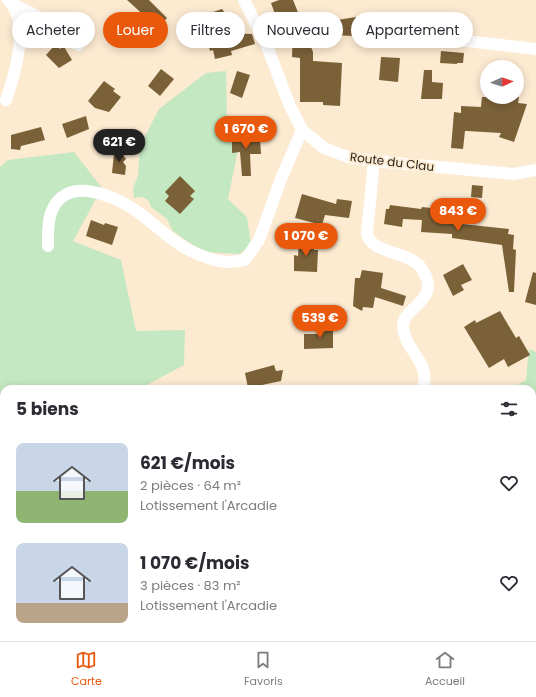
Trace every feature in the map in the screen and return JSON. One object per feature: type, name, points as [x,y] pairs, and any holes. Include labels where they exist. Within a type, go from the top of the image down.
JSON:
[{"type":"street","name":"Route du Clau","points":[[244,0],[266,44],[290,106],[302,130],[324,148],[348,157],[374,162],[514,174],[536,170]]},
{"type":"street","points":[[10,1],[30,12]]},
{"type":"street","points":[[6,100],[14,75],[20,37],[17,13],[10,1]]},
{"type":"street","points":[[473,42],[536,49]]},
{"type":"street","points":[[48,246],[48,224],[51,212],[57,201],[69,192],[88,191],[106,195],[134,210],[174,241],[190,251],[226,262],[245,260],[259,240],[281,179],[302,130]]},
{"type":"street","points":[[374,162],[367,233],[368,239],[373,245],[413,260],[422,269],[426,278],[428,288],[425,297],[419,305],[408,314],[403,326],[406,337],[424,368],[424,385]]},
{"type":"green space","points":[[226,71],[227,123],[238,150],[228,199],[247,217],[251,245],[239,254],[203,252],[173,231],[167,219],[151,207],[149,201],[143,197],[134,198],[133,188],[138,176],[140,146],[159,109],[206,73]]},
{"type":"green space","points":[[74,152],[102,188],[73,241],[121,260],[136,331],[185,330],[184,365],[147,385],[0,385],[0,167],[8,160]]},
{"type":"green space","points":[[529,349],[536,352],[536,385],[518,385],[526,380]]},
{"type":"building","points":[[127,0],[149,0],[161,12],[140,12]]},
{"type":"building","points":[[279,0],[293,0],[298,12],[274,12],[271,3]]},
{"type":"building","points":[[222,9],[224,12],[213,12]]},
{"type":"building","points":[[351,18],[351,36],[343,36],[343,19]]},
{"type":"building","points":[[245,34],[252,34],[253,45],[245,47]]},
{"type":"building","points":[[52,48],[65,48],[72,60],[59,68],[46,55]]},
{"type":"building","points":[[209,48],[241,48],[231,51],[232,55],[215,59],[213,50],[210,51]]},
{"type":"building","points":[[292,48],[311,48],[313,61],[342,63],[340,106],[323,105],[323,102],[300,102],[300,58],[292,57]]},
{"type":"building","points":[[441,51],[464,53],[463,63],[440,63]]},
{"type":"building","points":[[381,57],[400,58],[398,82],[379,80]]},
{"type":"building","points":[[161,69],[174,79],[160,96],[148,86]]},
{"type":"building","points":[[424,70],[432,70],[432,82],[443,83],[442,99],[421,99]]},
{"type":"building","points":[[237,71],[250,75],[242,98],[230,93]]},
{"type":"building","points":[[104,81],[115,89],[113,91],[121,97],[109,112],[95,108],[88,101]]},
{"type":"building","points":[[481,104],[527,104],[514,142],[499,137],[501,133],[465,131],[463,149],[451,148],[454,112],[461,113],[461,106],[481,107]]},
{"type":"building","points":[[86,116],[89,129],[67,138],[62,124]]},
{"type":"building","points":[[41,127],[45,140],[21,146],[20,150],[11,149],[11,135]]},
{"type":"building","points":[[258,134],[258,138],[260,138],[261,154],[250,154],[251,176],[242,176],[240,152],[232,153],[232,136]]},
{"type":"building","points":[[115,144],[126,159],[123,162],[126,166],[125,175],[112,173]]},
{"type":"building","points":[[180,176],[195,191],[190,196],[194,199],[180,214],[165,201],[169,196],[165,192]]},
{"type":"building","points":[[472,185],[483,186],[482,198],[471,197]]},
{"type":"building","points":[[302,194],[336,204],[337,199],[352,201],[349,218],[325,215],[322,225],[295,218]]},
{"type":"building","points":[[390,205],[421,209],[422,207],[440,209],[440,216],[462,219],[462,224],[509,229],[508,234],[514,235],[513,249],[516,250],[514,292],[509,292],[502,245],[452,238],[452,234],[421,232],[422,220],[403,219],[402,227],[384,224],[386,209],[389,209]]},
{"type":"building","points":[[91,220],[104,225],[105,223],[118,227],[112,245],[86,236]]},
{"type":"building","points":[[299,238],[310,239],[309,245],[314,246],[314,250],[318,250],[317,272],[294,271],[294,255],[298,256]]},
{"type":"building","points":[[463,264],[472,280],[461,285],[464,290],[453,296],[443,275]]},
{"type":"building","points":[[362,270],[383,273],[381,288],[406,296],[403,306],[375,297],[373,308],[363,307],[362,311],[353,306],[355,278],[360,278]]},
{"type":"building","points":[[533,272],[536,273],[536,305],[525,302]]},
{"type":"building","points":[[500,311],[516,338],[519,336],[530,355],[508,367],[504,359],[489,368],[464,327],[475,320],[476,323]]},
{"type":"building","points":[[319,327],[333,327],[333,348],[304,349],[304,334],[319,334]]},
{"type":"building","points":[[274,365],[276,371],[283,370],[281,381],[262,385],[247,385],[245,373]]}]
